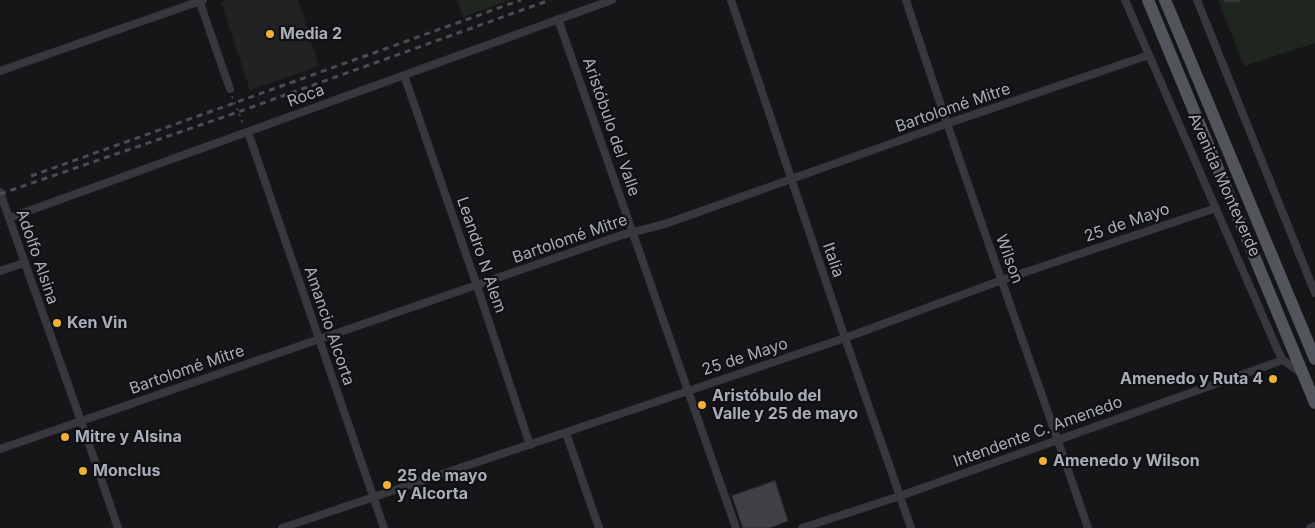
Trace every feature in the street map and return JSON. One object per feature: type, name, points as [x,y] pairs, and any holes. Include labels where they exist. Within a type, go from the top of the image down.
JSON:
[{"type":"main road","name":"Avenida Monteverde","points":[[1148,0],[1315,403]]},
{"type":"main road","name":"Avenida Monteverde","points":[[1165,0],[1315,359]]},
{"type":"street","points":[[0,71],[200,0],[231,92]]},
{"type":"street","name":"Roca","points":[[9,218],[612,0]]},
{"type":"street","name":"Italia","points":[[731,0],[911,528]]},
{"type":"street","name":"Wilson","points":[[906,0],[946,124],[1088,528]]},
{"type":"street","name":"Avenida Monteverde","points":[[1125,0],[1283,360]]},
{"type":"street","points":[[1197,0],[1315,293]]},
{"type":"street","name":"Aristóbulo del Valle","points":[[558,19],[736,528]]},
{"type":"street","name":"Bartolomé Mitre","points":[[0,449],[633,232],[665,224],[946,124],[1149,55]]},
{"type":"street","name":"Leandro N Alem","points":[[404,75],[530,445]]},
{"type":"street","name":"Amancio Alcorta","points":[[248,132],[384,528]]},
{"type":"street","name":"Adolfo Alsina","points":[[0,192],[82,420],[118,528]]},
{"type":"street","name":"25 de Mayo","points":[[282,528],[845,338],[1002,280],[1216,208]]},
{"type":"street","points":[[0,271],[24,263]]},
{"type":"street","points":[[1283,360],[1304,375]]},
{"type":"street","name":"Intendente C. Amenedo","points":[[802,528],[900,496],[1283,360]]},
{"type":"street","points":[[566,433],[599,528]]},
{"type":"street","points":[[1310,528],[1315,526]]},
{"type":"lane","points":[[1226,0],[1238,0]]},
{"type":"path","points":[[231,92],[244,124]]},
{"type":"shaded area","name":"Media 2","points":[[226,0],[298,0],[319,66],[250,90],[221,2]]},
{"type":"shaded area","points":[[457,0],[510,0],[463,17]]},
{"type":"shaded area","points":[[1218,0],[1315,0],[1315,43],[1244,66]]},
{"type":"building","points":[[775,481],[788,521],[769,528],[743,528],[732,496]]},
{"type":"railway","points":[[31,176],[521,0]]},
{"type":"railway","points":[[0,194],[238,112],[550,0]]},
{"type":"place","name":"Media 2","points":[[270,34]]},
{"type":"place","name":"Ken Vin","points":[[57,323]]},
{"type":"place","name":"Amenedo y Ruta 4","points":[[1273,379]]},
{"type":"place","name":"Aristóbulo del Valle y 25 de mayo","points":[[702,405]]},
{"type":"place","name":"Mitre y Alsina","points":[[65,437]]},
{"type":"place","name":"Amenedo y Wilson","points":[[1043,461]]},
{"type":"place","name":"Monclus","points":[[83,471]]},
{"type":"place","name":"25 de mayo y Alcorta","points":[[387,485]]}]
